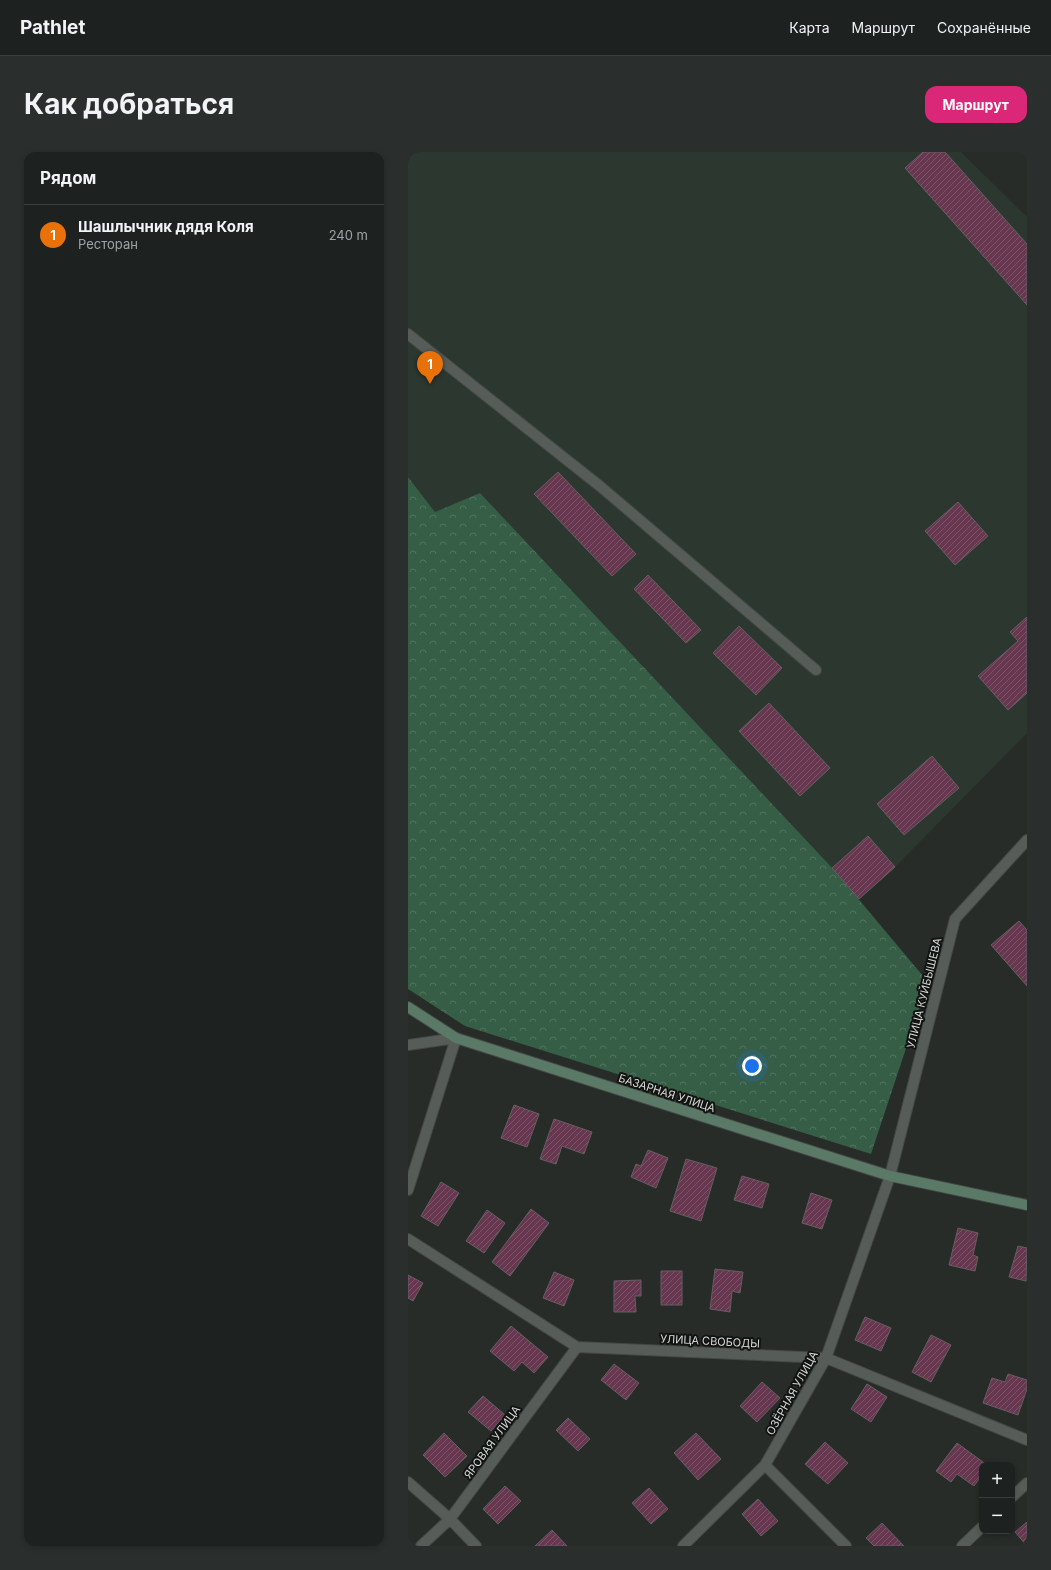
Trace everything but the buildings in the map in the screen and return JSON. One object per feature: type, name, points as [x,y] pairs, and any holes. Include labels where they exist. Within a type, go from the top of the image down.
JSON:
[{"type":"main road","name":"БАЗАРНАЯ УЛИЦА","points":[[408,1007],[456,1038],[890,1176],[1027,1205]]},
{"type":"street","points":[[408,334],[601,487],[816,670]]},
{"type":"street","name":"УЛИЦА КУЙБЫШЕВА","points":[[890,1176],[955,918],[1027,840]]},
{"type":"street","points":[[408,1045],[456,1038],[408,1190]]},
{"type":"street","name":"ОЗЁРНАЯ УЛИЦА","points":[[683,1546],[765,1465],[826,1358],[890,1176]]},
{"type":"street","name":"УЛИЦА СВОБОДЫ","points":[[408,1239],[577,1346],[826,1358],[1027,1440]]},
{"type":"street","name":"ЯРОВАЯ УЛИЦА","points":[[421,1546],[450,1519],[577,1346]]},
{"type":"street","points":[[765,1465],[846,1546]]},
{"type":"street","points":[[408,1482],[450,1519],[476,1546]]},
{"type":"street","points":[[1015,1494],[1027,1483]]},
{"type":"street","points":[[962,1546],[979,1530]]},
{"type":"shaded area","points":[[408,152],[961,152],[1027,217],[1027,733],[895,867],[859,899],[435,512],[408,477]]},
{"type":"green space","points":[[408,477],[435,512],[480,493],[835,871],[928,982],[871,1154],[465,1026],[408,989]]},
{"type":"place","name":"Шашлычник дядя Коля","points":[[430,384]]}]
